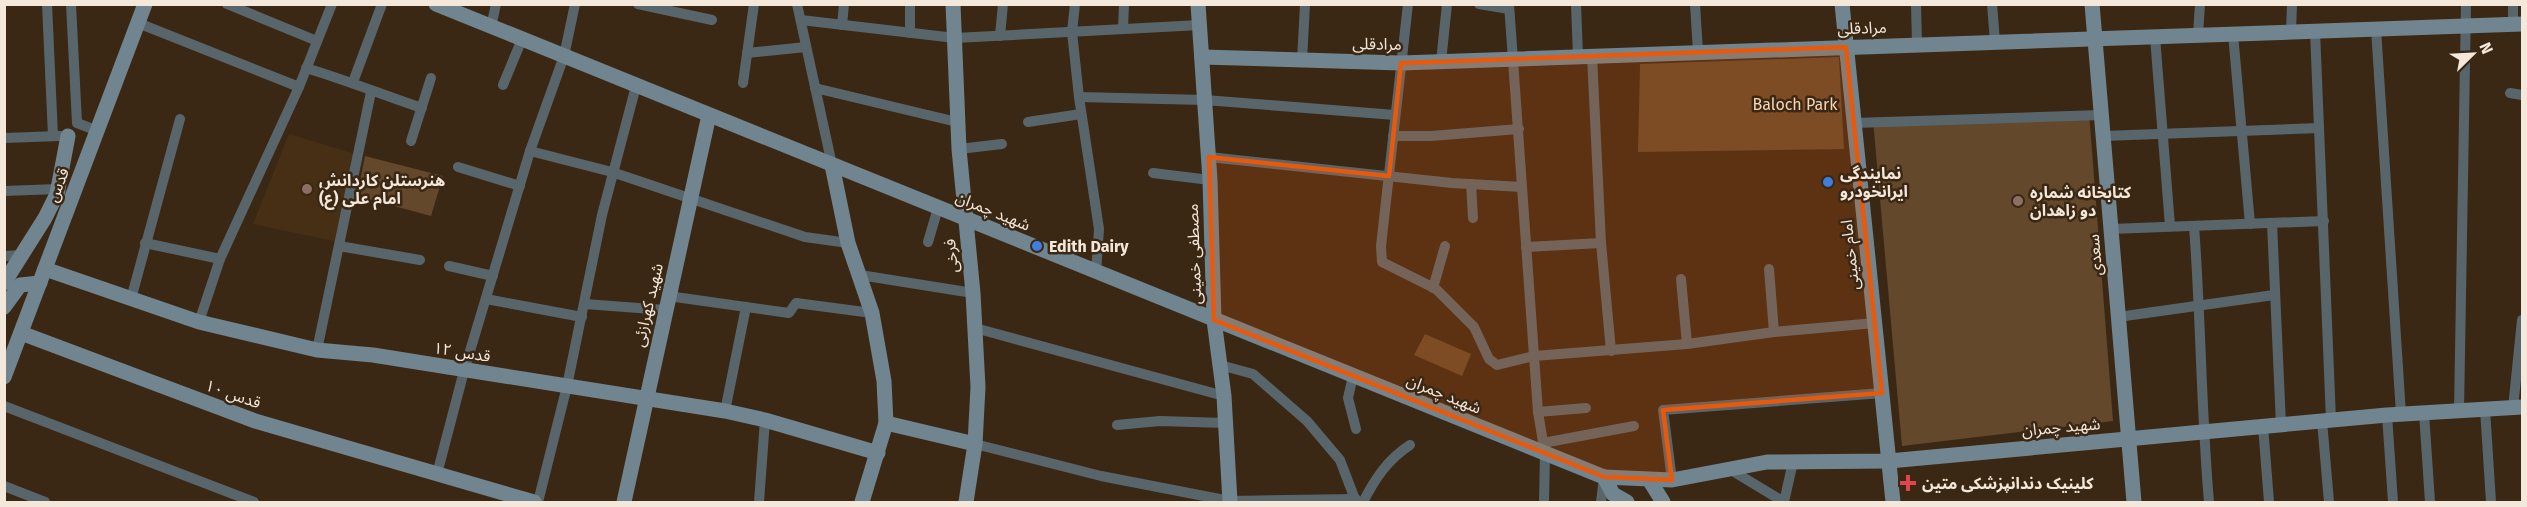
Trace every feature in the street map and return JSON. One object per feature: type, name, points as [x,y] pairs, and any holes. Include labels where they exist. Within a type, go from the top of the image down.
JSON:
[{"type":"street","points":[[4,283],[45,218],[58,189],[60,136],[47,4]]},
{"type":"street","points":[[71,4],[77,123]]},
{"type":"street","name":"قدس","points":[[4,377],[145,4]]},
{"type":"street","points":[[227,4],[317,41]]},
{"type":"street","points":[[199,322],[220,259],[299,87],[332,4]]},
{"type":"street","points":[[353,82],[382,4]]},
{"type":"street","name":"شهید چمران","points":[[436,4],[1353,376],[1544,448],[1604,477],[1650,481],[1672,480],[1767,462],[1889,461],[2394,414],[2518,408]]},
{"type":"street","points":[[491,27],[496,4]]},
{"type":"street","points":[[437,474],[464,371],[530,150],[564,56],[575,4]]},
{"type":"street","points":[[638,4],[712,20]]},
{"type":"street","points":[[743,83],[754,4]]},
{"type":"street","points":[[797,4],[848,243],[872,313],[884,381],[886,423],[862,502]]},
{"type":"street","points":[[842,25],[844,4]]},
{"type":"street","points":[[910,4],[910,33]]},
{"type":"street","name":"فرخی","points":[[953,4],[956,38],[957,122],[974,293],[978,387],[975,444],[966,502]]},
{"type":"street","points":[[1000,36],[1003,4]]},
{"type":"street","points":[[1075,4],[1072,32],[1078,97],[1099,229],[1096,272]]},
{"type":"street","points":[[1123,29],[1124,4]]},
{"type":"street","name":"مصطفی خمینی","points":[[1198,4],[1209,157],[1214,320],[1224,396],[1230,502]]},
{"type":"street","points":[[1302,60],[1305,4]]},
{"type":"street","points":[[1408,4],[1381,246],[1382,262],[1433,288],[1474,327],[1490,359],[1497,364],[1534,356],[1687,344],[1774,332],[1875,323]]},
{"type":"street","points":[[1441,62],[1448,4]]},
{"type":"street","points":[[1479,4],[1509,7],[1538,412],[1544,448],[1544,502]]},
{"type":"street","points":[[1576,4],[1585,56],[1611,351]]},
{"type":"street","points":[[1695,4],[1698,52]]},
{"type":"street","name":"امام خمینی","points":[[1842,4],[1893,502]]},
{"type":"street","points":[[1916,4],[1917,45]]},
{"type":"street","points":[[1992,4],[1995,42]]},
{"type":"street","name":"سعدی","points":[[2092,4],[2134,502]]},
{"type":"street","points":[[2198,35],[2200,4]]},
{"type":"street","points":[[2291,32],[2292,4]]},
{"type":"street","points":[[2460,411],[2466,4]]},
{"type":"street","points":[[2512,4],[2518,24]]},
{"type":"street","points":[[801,20],[956,38],[1200,25]]},
{"type":"street","points":[[138,23],[299,87]]},
{"type":"street","name":"مرادقلی","points":[[1202,57],[1401,63],[1441,62],[2518,24]]},
{"type":"street","points":[[2376,29],[2388,218],[2394,414],[2393,502]]},
{"type":"street","points":[[2314,31],[2324,221],[2329,502]]},
{"type":"street","points":[[2233,34],[2250,224]]},
{"type":"street","points":[[2155,37],[2170,226]]},
{"type":"street","points":[[503,85],[522,39]]},
{"type":"street","points":[[747,53],[807,47]]},
{"type":"street","points":[[306,68],[353,82],[371,92],[422,108]]},
{"type":"street","points":[[411,141],[431,78]]},
{"type":"street","points":[[536,502],[567,386],[612,172],[636,86]]},
{"type":"street","points":[[815,88],[957,122]]},
{"type":"street","points":[[317,350],[371,92]]},
{"type":"street","points":[[2510,93],[2523,95]]},
{"type":"street","points":[[1078,97],[1205,100],[1395,115]]},
{"type":"street","points":[[1028,122],[1081,114]]},
{"type":"street","name":"شهید کهرازئی","points":[[624,502],[709,115]]},
{"type":"street","points":[[1854,123],[2101,115]]},
{"type":"street","points":[[132,299],[145,243],[180,119]]},
{"type":"street","points":[[4,138],[60,136],[77,123]]},
{"type":"street","points":[[77,123],[98,131]]},
{"type":"street","points":[[2103,136],[2319,128]]},
{"type":"street","points":[[1393,135],[1431,136],[1519,129]]},
{"type":"street","points":[[959,149],[1002,144]]},
{"type":"street","points":[[530,150],[612,172],[805,237],[848,243]]},
{"type":"street","points":[[1209,157],[1471,184],[1522,187]]},
{"type":"street","points":[[458,167],[520,186]]},
{"type":"street","points":[[1153,173],[1210,180]]},
{"type":"street","points":[[1471,184],[1473,218]]},
{"type":"street","points":[[4,191],[58,189]]},
{"type":"street","points":[[928,242],[938,208]]},
{"type":"street","points":[[2111,229],[2324,221]]},
{"type":"street","points":[[2272,223],[2282,425]]},
{"type":"street","points":[[2194,225],[2200,305],[2203,432],[2209,502]]},
{"type":"street","points":[[145,243],[220,259]]},
{"type":"street","points":[[1526,247],[1601,243]]},
{"type":"street","points":[[339,246],[420,260]]},
{"type":"street","points":[[1433,288],[1445,246]]},
{"type":"street","points":[[4,256],[23,255]]},
{"type":"street","points":[[449,266],[493,276]]},
{"type":"street","points":[[1769,269],[1774,332]]},
{"type":"street","points":[[860,275],[974,293]]},
{"type":"street","points":[[4,307],[20,285],[43,276]]},
{"type":"street","name":"قدس ۱۲","points":[[43,276],[132,299],[199,322],[317,350],[373,355],[725,411],[765,420],[878,453]]},
{"type":"street","points":[[1681,279],[1687,344]]},
{"type":"street","points":[[2118,317],[2274,295]]},
{"type":"street","points":[[486,299],[582,317]]},
{"type":"street","points":[[585,304],[666,303],[746,307],[789,314],[796,303],[872,313]]},
{"type":"street","points":[[725,411],[746,307]]},
{"type":"street","points":[[2518,408],[2523,320]]},
{"type":"street","points":[[975,328],[1224,396]]},
{"type":"street","name":"قدس ۱۰","points":[[21,333],[255,422],[536,502]]},
{"type":"street","points":[[1221,365],[1253,374],[1307,421],[1340,460],[1358,501]]},
{"type":"street","points":[[1353,376],[1348,398],[1356,429]]},
{"type":"street","points":[[1672,480],[1663,410],[1882,393]]},
{"type":"street","points":[[4,406],[228,498],[254,502]]},
{"type":"street","points":[[1538,412],[1586,408]]},
{"type":"street","points":[[2485,409],[2492,502]]},
{"type":"street","points":[[2424,413],[2430,502]]},
{"type":"street","points":[[759,502],[765,420]]},
{"type":"street","points":[[1117,425],[1160,421],[1225,423]]},
{"type":"street","points":[[886,423],[1101,476],[1230,502],[1358,501]]},
{"type":"street","points":[[1544,448],[1634,426]]},
{"type":"street","points":[[2263,426],[2269,502]]},
{"type":"street","points":[[1358,501],[1392,456],[1410,445]]},
{"type":"street","points":[[1731,470],[1784,502],[1793,462]]},
{"type":"street","points":[[1601,502],[1604,477]]},
{"type":"street","name":"شهید چمران","points":[[1604,477],[1612,494],[1627,502]]},
{"type":"street","points":[[1650,481],[1663,502]]},
{"type":"street","points":[[4,486],[45,502]]},
{"type":"highlighted area","points":[[1846,47],[1882,393],[1663,410],[1672,480],[1604,477],[1214,320],[1209,157],[1389,176],[1401,63]]},
{"type":"shaded area","name":"هنرستلن کاردانش امام علی (ع)","points":[[289,134],[355,154],[334,241],[253,224]]},
{"type":"green space","name":"Baloch Park","points":[[1839,57],[1844,149],[1638,152],[1640,64]]},
{"type":"green space","points":[[2089,113],[2113,421],[1902,446],[1873,120]]},
{"type":"green space","points":[[365,156],[443,176],[431,216],[357,196]]},
{"type":"green space","points":[[1425,334],[1471,354],[1462,376],[1414,355]]},
{"type":"place","name":"نمایندگی ایرانخودرو","points":[[1828,182]]},
{"type":"place","name":"هنرستلن کاردانش امام علی (ع)","points":[[307,189]]},
{"type":"place","name":"کتابخانه شماره دو زاهدان","points":[[2018,201]]},
{"type":"place","name":"Edith Dairy","points":[[1037,246]]},
{"type":"place","name":"کلینیک دندانپزشکی متین","points":[[1908,483]]}]
